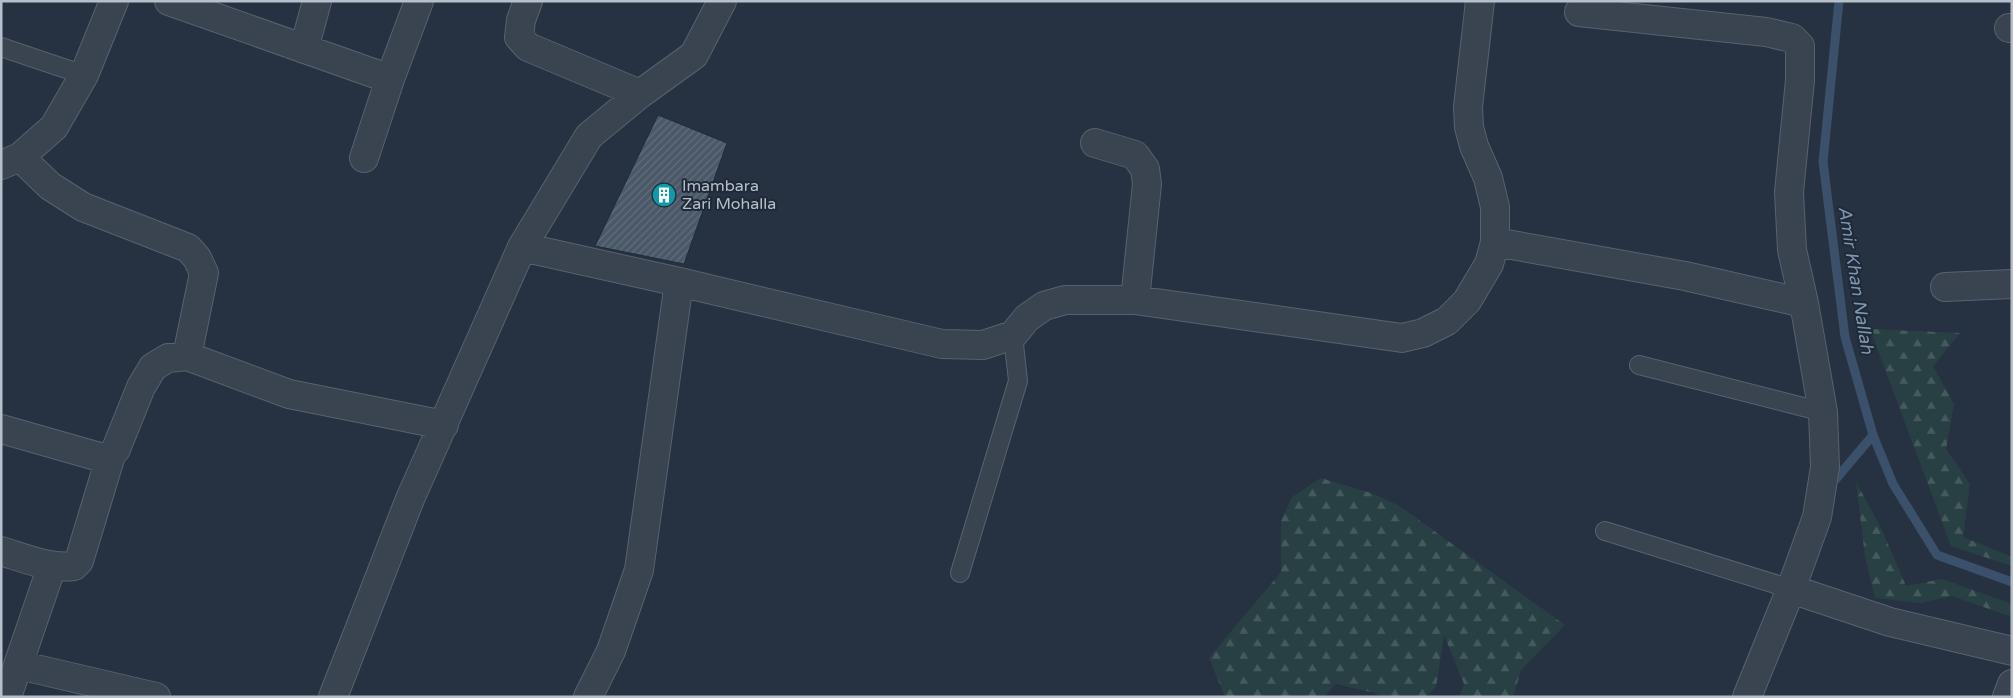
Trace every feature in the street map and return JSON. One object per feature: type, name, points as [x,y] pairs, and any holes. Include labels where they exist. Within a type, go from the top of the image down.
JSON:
[{"type":"street","points":[[114,1],[84,75],[54,127],[11,161],[83,207],[188,248],[197,258],[204,274],[187,356]]},
{"type":"street","points":[[169,1],[390,79]]},
{"type":"street","points":[[304,49],[317,1]]},
{"type":"street","points":[[364,158],[390,79],[419,1]]},
{"type":"street","points":[[528,1],[521,20],[519,37],[528,47],[640,94]]},
{"type":"street","points":[[333,697],[410,499],[522,247],[589,136],[640,94],[694,55],[722,1]]},
{"type":"street","points":[[522,247],[942,344],[983,345],[1013,335],[1027,318],[1044,306],[1065,300],[1135,300],[1402,338],[1423,334],[1447,321],[1468,302],[1489,264],[1495,242],[1496,207],[1488,178],[1474,146],[1469,128],[1468,107],[1480,1]]},
{"type":"street","points":[[1579,12],[1766,32],[1792,38],[1800,46],[1800,80],[1789,192],[1792,250],[1804,303],[1822,412],[1825,467],[1817,517],[1781,586],[1747,697]]},
{"type":"street","points":[[1095,143],[1135,156],[1145,169],[1147,184],[1135,300]]},
{"type":"street","points":[[1495,242],[1685,276],[1804,303]]},
{"type":"street","points":[[597,694],[639,570],[679,282]]},
{"type":"street","points":[[1946,287],[2012,284]]},
{"type":"street","points":[[1,551],[52,566],[74,566],[79,561],[111,456],[116,449],[141,387],[153,367],[168,358],[187,356],[289,394],[444,425]]},
{"type":"street","points":[[1,428],[103,458],[111,456]]},
{"type":"street","points":[[7,697],[52,566]]},
{"type":"street","points":[[1781,586],[1890,622],[2012,651]]},
{"type":"street","points":[[18,665],[156,697]]},
{"type":"street","points":[[2007,697],[2012,684]]},
{"type":"lane","points":[[1,47],[84,75]]},
{"type":"lane","points":[[960,573],[1018,380],[1013,335]]},
{"type":"lane","points":[[1639,365],[1822,412]]},
{"type":"lane","points":[[1605,531],[1781,586]]},
{"type":"green space","points":[[1870,329],[1960,333],[1933,366],[1954,404],[1946,449],[1970,484],[1963,537],[2012,557],[2012,566],[1951,546]]},
{"type":"green space","points":[[1321,478],[1371,493],[1398,505],[1565,625],[1521,670],[1513,697],[1459,697],[1464,684],[1444,635],[1436,687],[1425,697],[1381,697],[1375,693],[1336,684],[1324,697],[1225,697],[1209,658],[1281,572],[1281,521],[1292,497]]},
{"type":"green space","points":[[1856,482],[1882,530],[1906,586],[1942,579],[2012,604],[2012,617],[1952,596],[1921,603],[1875,598],[1865,556]]},
{"type":"building","name":"Imambara Zari Mohalla","points":[[658,115],[727,143],[684,264],[595,246]]},
{"type":"waterway","name":"Amir Khan Nallah","points":[[1839,1],[1823,162],[1845,337],[1873,435],[1893,484],[1937,555],[2012,582]]},
{"type":"waterway","points":[[1836,479],[1873,435]]},
{"type":"place","name":"Imambara Zari Mohalla","points":[[664,195]]}]
